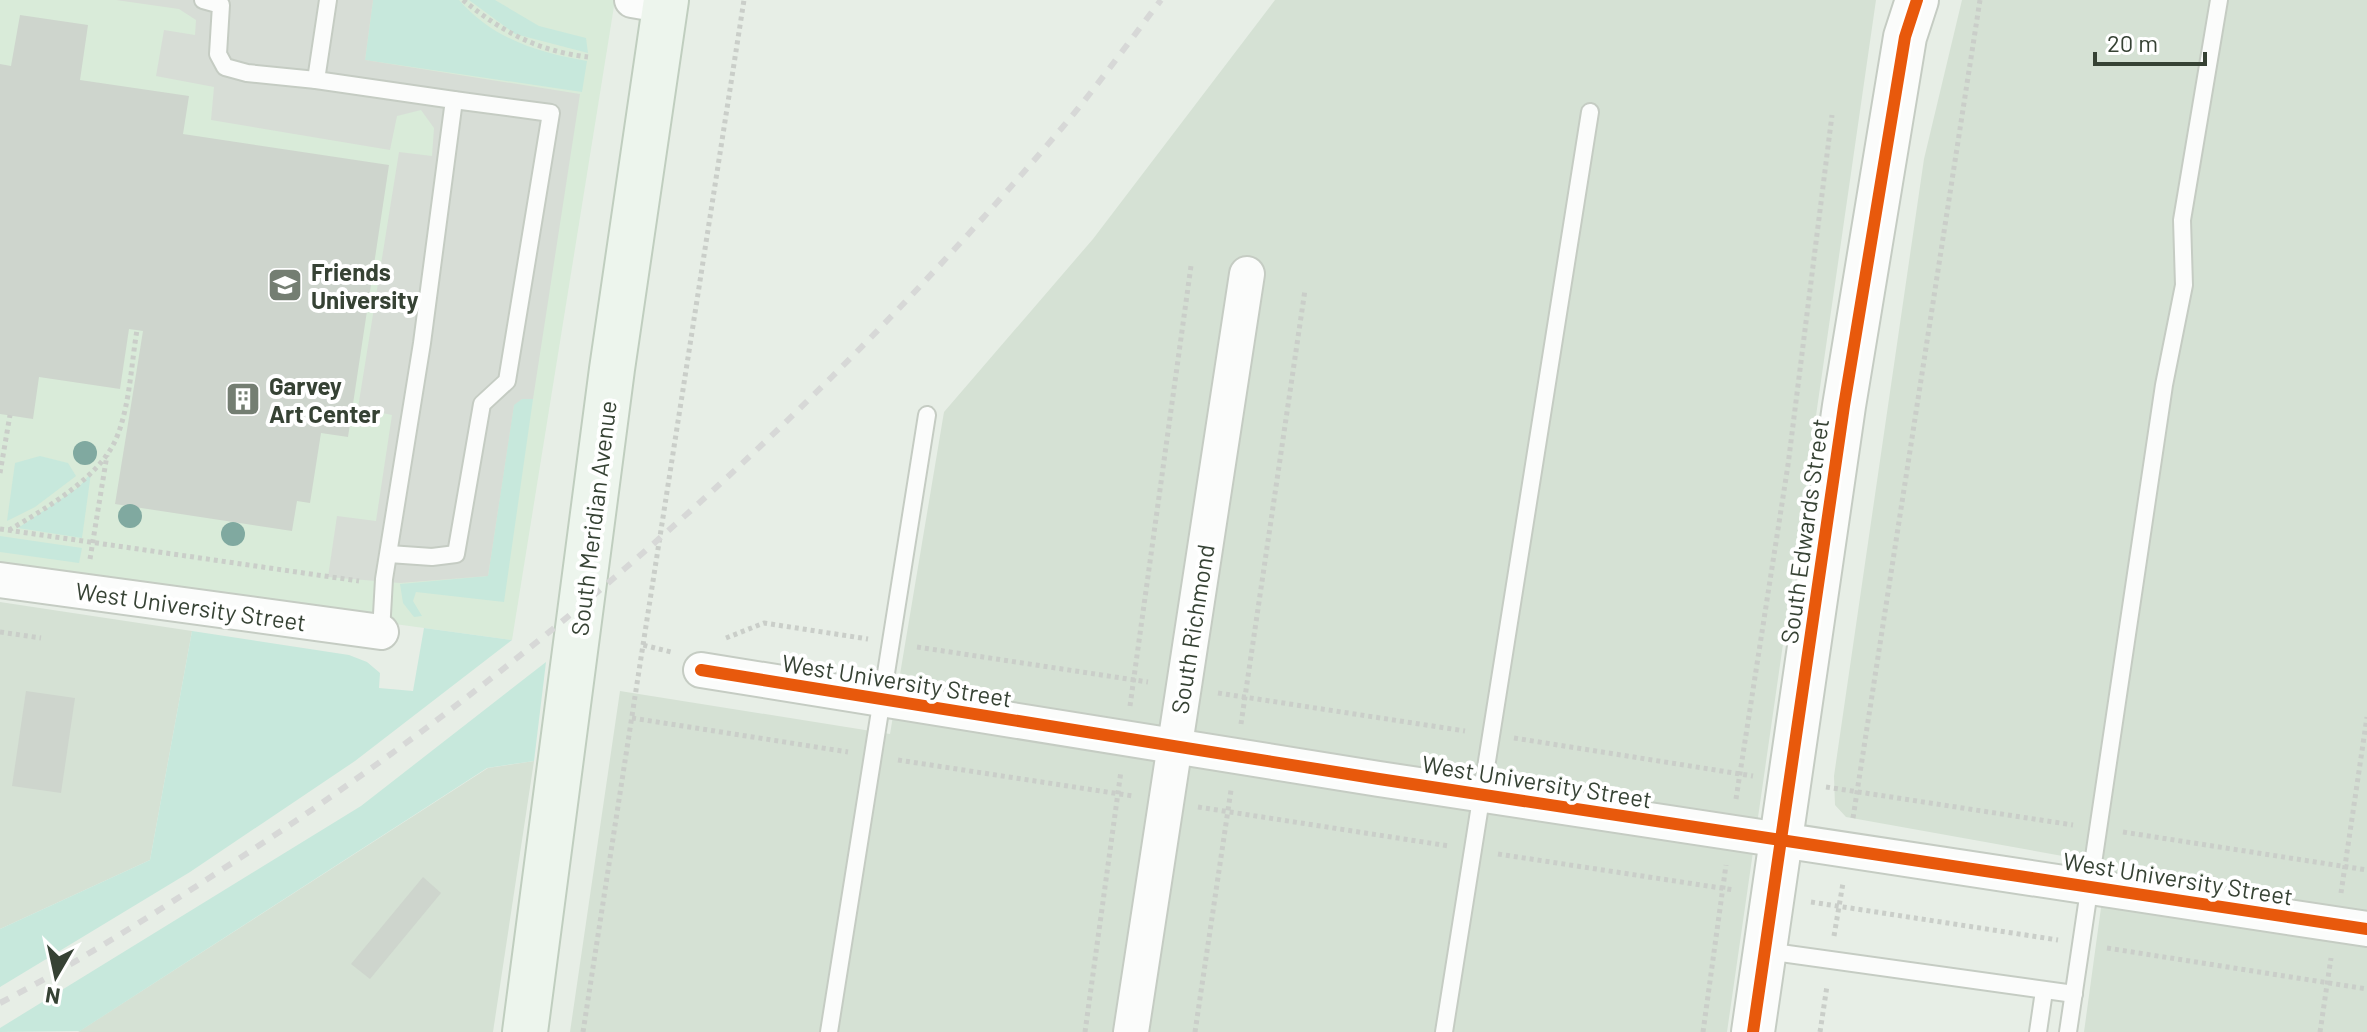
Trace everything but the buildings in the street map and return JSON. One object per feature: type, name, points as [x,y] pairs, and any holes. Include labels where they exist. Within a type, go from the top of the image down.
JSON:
[{"type":"main road","name":"South Meridian Avenue","points":[[525,1032],[659,1]]},
{"type":"street","name":"South Edwards Street","points":[[1753,1032],[1844,406],[1909,12]]},
{"type":"street","name":"South Richmond","points":[[1131,1032],[1247,274]]},
{"type":"street","name":"West University Street","points":[[0,580],[381,632]]},
{"type":"street","name":"West University Street","points":[[701,670],[1483,795],[2352,927]]},
{"type":"lane","points":[[203,0],[221,2],[218,54],[225,67],[551,113],[507,381],[482,404],[456,554],[432,557],[389,554]]},
{"type":"lane","points":[[316,80],[328,0]]},
{"type":"lane","points":[[2068,1032],[2164,385],[2184,285],[2182,220],[2219,0]]},
{"type":"lane","points":[[381,632],[389,554],[422,343],[454,100]]},
{"type":"lane","points":[[1444,1032],[1590,112]]},
{"type":"lane","points":[[829,1032],[927,415]]},
{"type":"lane","points":[[1765,950],[2074,994]]},
{"type":"lane","points":[[2038,1032],[2044,991]]},
{"type":"path","points":[[463,0],[514,37],[543,48],[588,57]]},
{"type":"path","points":[[643,645],[744,0]]},
{"type":"path","points":[[1820,1032],[1980,0]]},
{"type":"path","points":[[1703,1032],[1788,465],[1832,115]]},
{"type":"path","points":[[1085,1032],[1191,266]]},
{"type":"path","points":[[1195,1032],[1305,290]]},
{"type":"path","points":[[8,530],[67,491],[107,453],[116,439],[137,330]]},
{"type":"path","points":[[0,473],[2,444],[10,415]]},
{"type":"path","points":[[89,564],[107,453]]},
{"type":"path","points":[[0,529],[360,581]]},
{"type":"path","points":[[0,632],[41,638]]},
{"type":"path","points":[[2320,1032],[2352,927],[2367,717]]},
{"type":"shaded area","name":"Friends University","points":[[0,0],[615,0],[512,640],[0,570]]},
{"type":"shaded area","points":[[116,0],[373,0],[365,60],[580,94],[533,399],[522,399],[514,405],[488,576],[400,583],[328,577],[337,516],[376,521],[392,415],[358,408],[399,152],[432,156],[434,128],[421,110],[397,116],[390,150],[211,120],[214,87],[156,76],[164,30],[195,35],[196,20],[179,9]]},
{"type":"shaded area","points":[[373,0],[459,0],[487,25],[518,42],[552,54],[587,61],[582,92],[365,60]]},
{"type":"shaded area","points":[[469,0],[495,0],[539,26],[586,38],[588,53],[515,34]]},
{"type":"shaded area","points":[[1275,0],[1876,0],[1727,1032],[570,1032],[620,691],[890,734],[944,412],[1093,239]]},
{"type":"shaded area","points":[[1962,0],[2367,0],[2367,1032],[2084,1032],[2107,864],[1846,817],[1835,805],[1834,776],[1924,159]]},
{"type":"shaded area","points":[[522,399],[533,399],[504,602],[416,592],[413,601],[422,616],[414,617],[403,603],[400,584],[488,576],[514,404]]},
{"type":"shaded area","points":[[40,456],[68,463],[76,476],[35,507],[7,521],[15,463]]},
{"type":"shaded area","points":[[91,473],[82,538],[18,528],[79,487]]},
{"type":"shaded area","points":[[0,536],[82,548],[79,563],[0,552]]},
{"type":"shaded area","points":[[0,602],[192,631],[150,860],[0,929]]},
{"type":"shaded area","points":[[424,628],[512,640],[355,761],[190,872],[0,987],[0,929],[150,860],[192,631],[349,655],[367,662],[380,673],[379,688],[413,691]]},
{"type":"shaded area","points":[[546,662],[534,761],[487,768],[80,1031],[0,1032],[0,1028],[361,806]]},
{"type":"shaded area","points":[[534,761],[493,1032],[78,1032],[488,768]]},
{"type":"railway","points":[[0,1003],[155,912],[359,777],[576,610],[780,428],[877,331],[970,232],[1074,113],[1161,0]]},
{"type":"cycle path","points":[[1753,1032],[1844,406],[1905,37],[1917,0]]},
{"type":"cycle path","points":[[701,670],[1379,779],[2367,929]]},
{"type":"place","name":"Friends University","points":[[285,285]]},
{"type":"place","name":"Garvey Art Center","points":[[243,399]]}]
